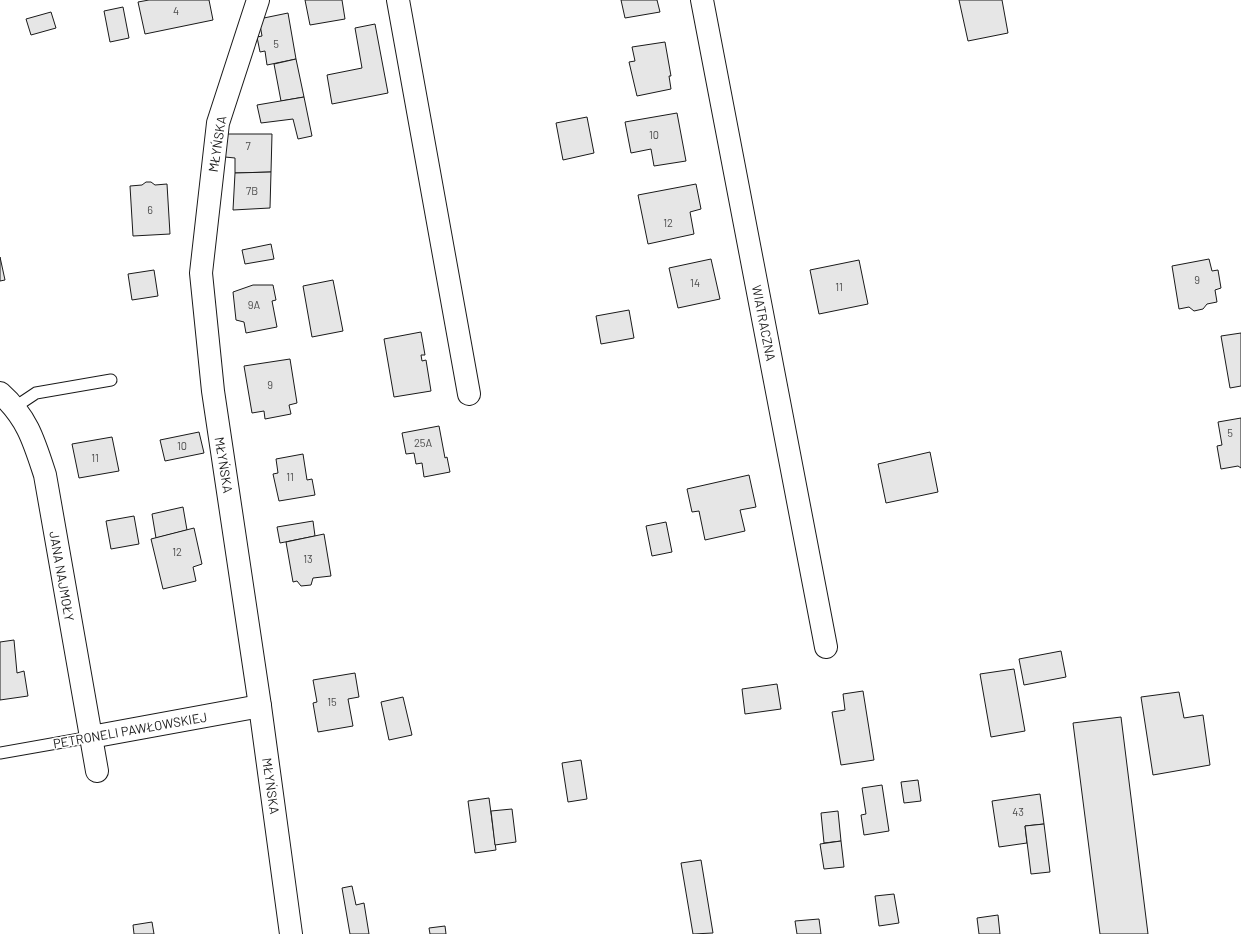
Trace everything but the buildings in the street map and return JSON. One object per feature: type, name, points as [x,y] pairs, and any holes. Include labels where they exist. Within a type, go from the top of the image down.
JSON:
[{"type":"street","name":"MŁYŃSKA","points":[[258,0],[218,123],[201,273],[213,391],[260,706],[291,934]]},
{"type":"street","points":[[398,0],[469,394]]},
{"type":"street","name":"WIATRACZNA","points":[[702,0],[826,647]]},
{"type":"street","name":"JANA NAJMOŁY","points":[[8,400],[33,438],[46,475],[97,771]]},
{"type":"street","name":"PETRONELI PAWŁOWSKIEJ","points":[[91,737],[260,706]]},
{"type":"lane","points":[[8,400],[36,393],[111,380]]},
{"type":"lane","name":"PETRONELI PAWŁOWSKIEJ","points":[[0,753],[91,737]]}]
